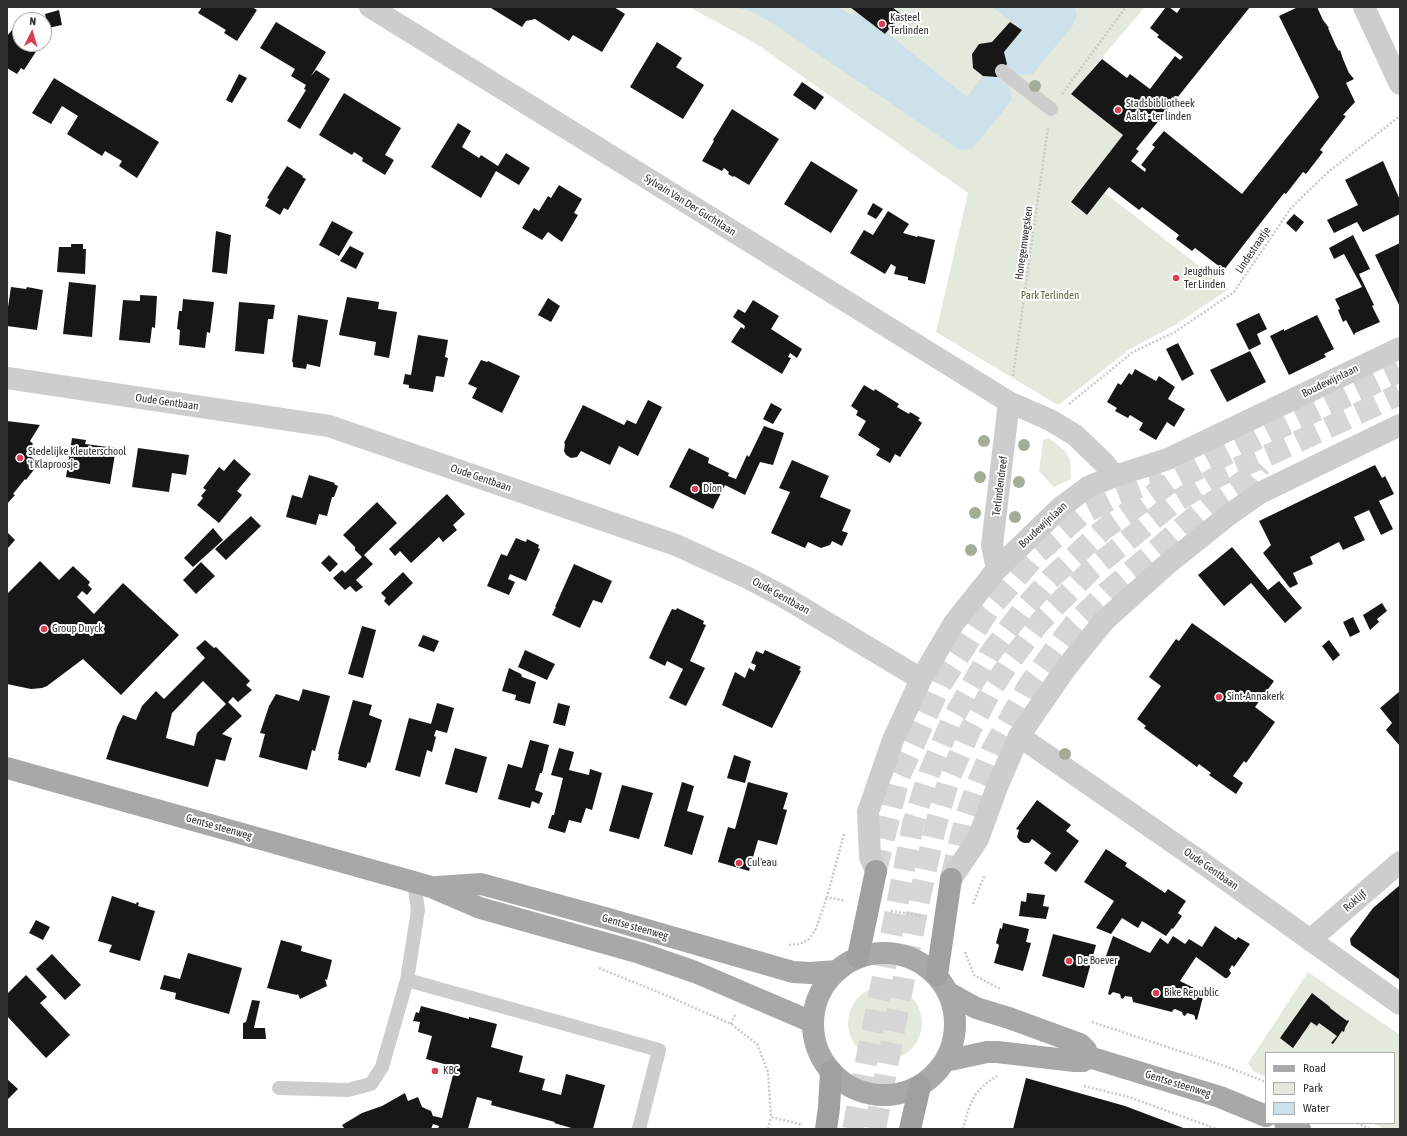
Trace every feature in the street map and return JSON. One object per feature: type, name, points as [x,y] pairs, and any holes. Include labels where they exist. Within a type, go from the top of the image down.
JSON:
[{"type":"highway","points":[[858,957],[876,871]]},
{"type":"highway","points":[[943,984],[945,921],[951,879]]},
{"type":"highway","points":[[817,1128],[830,1108],[831,1071]]},
{"type":"highway","points":[[910,1129],[920,1086]]},
{"type":"main road","name":"Gentse steenweg","points":[[7,768],[423,884],[480,908],[647,955],[695,972],[812,1022]]},
{"type":"main road","name":"Gentse steenweg","points":[[423,884],[481,884],[794,972],[837,971]]},
{"type":"main road","points":[[943,984],[954,1006],[956,1020],[955,1035],[945,1061],[929,1079],[920,1086],[902,1093],[883,1095],[864,1092],[846,1084],[831,1071],[823,1060],[815,1042],[812,1022],[815,1006],[823,987],[837,971],[858,957],[879,953],[900,954],[920,962],[943,984],[976,1008],[1009,1018],[1080,1044],[1086,1050],[1089,1057]]},
{"type":"main road","name":"Gentse steenweg","points":[[945,1061],[988,1052],[1075,1061],[1083,1061],[1089,1057],[1220,1098],[1265,1116]]},
{"type":"main road","points":[[1288,1124],[1300,1129]]},
{"type":"street","name":"Sylvain Van Der Guchtlaan","points":[[370,7],[1009,402],[1050,420],[1075,435],[1104,463],[1115,476]]},
{"type":"street","points":[[1364,7],[1400,84]]},
{"type":"street","name":"Boudewijnlaan","points":[[876,871],[870,857],[868,812],[893,740],[921,679],[954,623],[998,569],[1061,507],[1088,487],[1115,476],[1168,459],[1400,348]]},
{"type":"street","name":"Oude Gentbaan","points":[[7,378],[329,426],[676,545],[746,577],[784,597],[921,679]]},
{"type":"street","name":"Terlindendreef","points":[[998,569],[992,545],[1009,402]]},
{"type":"street","points":[[951,879],[978,839],[997,787],[1019,736],[1066,668],[1104,621],[1165,566],[1230,514],[1260,493],[1400,425]]},
{"type":"street","name":"Oude Gentbaan","points":[[1019,736],[1204,864],[1400,1004]]},
{"type":"street","name":"Roklijf","points":[[1310,940],[1400,862]]},
{"type":"lane","points":[[1002,71],[1051,109]]},
{"type":"lane","points":[[279,1088],[348,1090],[372,1084],[382,1067],[407,980],[423,884]]},
{"type":"lane","points":[[407,980],[658,1050],[639,1129]]},
{"type":"path","points":[[1120,7],[1124,10]]},
{"type":"path","points":[[1051,109],[1126,7]]},
{"type":"path","name":"Honegemwegsken","points":[[1009,402],[1051,109]]},
{"type":"path","name":"Lindestraatje","points":[[1050,420],[1133,352],[1175,332],[1234,292],[1291,208],[1327,172],[1400,116]]},
{"type":"path","points":[[973,904],[987,868]]},
{"type":"path","points":[[869,906],[945,921]]},
{"type":"path","points":[[964,951],[974,974],[1007,992]]},
{"type":"path","points":[[593,965],[731,1024],[757,1044],[768,1072],[771,1117],[768,1129]]},
{"type":"path","points":[[1088,1021],[1222,1065],[1265,1082]]},
{"type":"path","points":[[963,1129],[968,1110],[975,1094],[985,1084],[995,1077],[1002,1075]]},
{"type":"path","points":[[1077,1084],[1129,1097],[1217,1129]]},
{"type":"path","points":[[771,1117],[817,1128]]},
{"type":"path","points":[[1359,1124],[1370,1129]]},
{"type":"green space","name":"Park Terlinden","points":[[689,7],[1145,7],[1071,94],[1123,135],[1071,202],[1087,215],[1105,193],[1229,289],[1175,325],[1130,349],[1058,405],[936,332],[968,193],[755,43]]},
{"type":"green space","points":[[1049,438],[1065,451],[1070,459],[1071,479],[1054,487],[1039,471],[1043,440]]},
{"type":"green space","points":[[1308,972],[1400,1035],[1400,1129],[1385,1129],[1374,1124],[1395,1124],[1395,1052],[1265,1052],[1265,1077],[1253,1071],[1248,1063]]},
{"type":"green space","points":[[885,986],[906,992],[916,1002],[922,1023],[916,1044],[906,1054],[885,1060],[864,1054],[854,1044],[848,1023],[854,1002],[864,992]]},
{"type":"water","points":[[732,7],[839,7],[849,14],[858,13],[884,34],[886,32],[967,97],[983,76],[997,78],[999,75],[1009,84],[1012,100],[973,148],[963,150],[958,149],[769,21],[748,10]]},
{"type":"water","points":[[992,7],[1074,7],[1077,12],[1072,27],[1033,74],[1016,75],[1006,66],[1007,64],[1004,53],[1022,30]]},
{"type":"building","points":[[202,7],[252,7],[257,10],[237,41],[224,33],[226,30],[198,13]]},
{"type":"building","points":[[614,7],[625,14],[602,52],[573,35],[569,41],[535,19],[526,21],[522,27],[491,8]]},
{"type":"building","name":"Kasteel Terlinden","points":[[850,7],[892,7],[901,14],[885,34]]},
{"type":"building","points":[[1166,7],[1169,7],[1177,13],[1181,7],[1250,7],[1136,149],[1139,151],[1131,161],[1145,172],[1146,169],[1141,165],[1155,147],[1152,145],[1164,131],[1242,194],[1319,97],[1279,16],[1298,7],[1317,7],[1323,20],[1329,28],[1336,46],[1339,51],[1340,50],[1349,73],[1354,79],[1346,83],[1355,102],[1343,115],[1346,116],[1320,150],[1323,152],[1306,174],[1303,172],[1286,194],[1284,193],[1224,270],[1195,248],[1192,251],[1176,239],[1179,235],[1142,207],[1139,210],[1109,187],[1087,215],[1071,202],[1123,135],[1071,94],[1102,59],[1127,78],[1130,74],[1150,89],[1175,56],[1180,60],[1183,57],[1157,37],[1159,35],[1150,28]]},
{"type":"building","points":[[59,10],[62,25],[52,27],[52,12]]},
{"type":"building","points":[[276,22],[326,52],[311,76],[316,70],[330,79],[300,129],[287,121],[306,90],[304,89],[306,85],[291,76],[295,69],[260,48]]},
{"type":"building","points":[[1010,22],[1022,30],[1004,52],[1007,64],[997,77],[983,76],[973,68],[972,54],[979,44],[992,42]]},
{"type":"building","points":[[12,30],[12,52],[36,52],[24,70],[21,68],[17,74],[7,68],[7,36]]},
{"type":"building","points":[[657,42],[682,58],[676,67],[704,85],[683,119],[630,87]]},
{"type":"building","points":[[239,74],[247,78],[232,103],[226,100]]},
{"type":"building","points":[[54,78],[159,142],[137,178],[119,166],[122,161],[105,151],[102,156],[67,134],[78,116],[62,106],[51,124],[32,113]]},
{"type":"building","points":[[802,82],[824,97],[815,110],[793,95]]},
{"type":"building","points":[[344,93],[401,128],[385,155],[394,160],[385,175],[362,161],[363,158],[354,152],[352,155],[319,135]]},
{"type":"building","points":[[732,109],[779,139],[749,185],[728,174],[729,172],[724,168],[722,171],[702,161]]},
{"type":"building","points":[[458,123],[471,131],[462,147],[479,158],[481,155],[498,166],[506,153],[530,168],[519,185],[496,171],[481,198],[431,167]]},
{"type":"building","points":[[811,161],[858,190],[831,233],[784,204]]},
{"type":"building","points":[[1383,161],[1400,200],[1400,214],[1363,232],[1357,222],[1334,233],[1327,220],[1358,205],[1345,180]]},
{"type":"building","points":[[287,166],[306,179],[288,210],[284,208],[280,215],[265,206],[269,199],[267,198]]},
{"type":"building","points":[[559,185],[582,199],[574,213],[578,215],[562,242],[548,232],[542,240],[522,228],[534,208],[539,211],[548,196],[551,198]]},
{"type":"building","points":[[873,203],[883,209],[876,219],[867,214]]},
{"type":"building","points":[[888,211],[909,224],[903,233],[935,240],[925,284],[908,280],[908,277],[894,274],[896,267],[891,264],[885,274],[850,253],[864,230],[873,235]]},
{"type":"building","points":[[1294,214],[1304,222],[1296,232],[1286,223]]},
{"type":"building","points":[[332,221],[353,232],[339,256],[319,245]]},
{"type":"building","points":[[216,231],[231,235],[227,274],[212,272]]},
{"type":"building","points":[[1353,235],[1370,269],[1359,274],[1374,305],[1372,306],[1380,322],[1355,333],[1354,335],[1346,320],[1343,322],[1338,310],[1340,309],[1335,299],[1362,287],[1344,254],[1334,259],[1329,248]]},
{"type":"building","points":[[1400,243],[1400,307],[1375,255]]},
{"type":"building","points":[[71,244],[83,244],[83,249],[86,249],[85,274],[57,272],[59,247],[71,247]]},
{"type":"building","points":[[350,246],[364,253],[356,269],[340,261]]},
{"type":"building","points":[[69,282],[96,285],[92,337],[63,334]]},
{"type":"building","points":[[11,287],[26,289],[27,287],[43,290],[37,330],[7,326],[7,314]]},
{"type":"building","points":[[140,295],[157,296],[155,328],[152,327],[150,343],[119,340],[123,300],[140,301]]},
{"type":"building","points":[[347,297],[379,302],[378,309],[397,312],[389,358],[374,355],[376,342],[339,335]]},
{"type":"building","points":[[548,298],[560,306],[551,322],[538,315]]},
{"type":"building","points":[[183,299],[214,302],[210,333],[207,332],[205,348],[179,345],[180,330],[177,329],[179,311],[182,311]]},
{"type":"building","points":[[753,300],[779,316],[771,329],[802,349],[797,358],[790,353],[788,357],[791,358],[782,374],[731,342],[741,327],[744,329],[745,326],[733,317],[738,309],[745,313]]},
{"type":"building","points":[[239,302],[275,305],[273,319],[268,319],[264,354],[235,351]]},
{"type":"building","points":[[1259,313],[1267,329],[1257,334],[1261,344],[1249,350],[1236,324]]},
{"type":"building","points":[[298,315],[328,320],[320,367],[307,364],[306,369],[293,367],[292,362]]},
{"type":"building","points":[[1317,315],[1334,349],[1324,354],[1326,357],[1289,375],[1270,336]]},
{"type":"building","points":[[418,335],[448,340],[445,357],[448,358],[444,377],[436,376],[433,392],[409,388],[409,385],[403,384],[405,374],[411,375]]},
{"type":"building","points":[[1178,343],[1194,374],[1182,381],[1166,349]]},
{"type":"building","points":[[1250,351],[1266,382],[1227,402],[1210,370]]},
{"type":"building","points":[[481,360],[488,361],[520,376],[502,413],[472,398],[477,388],[468,384]]},
{"type":"building","points":[[1135,369],[1156,381],[1159,376],[1175,387],[1168,399],[1185,409],[1174,427],[1167,422],[1156,440],[1139,430],[1143,423],[1130,415],[1128,418],[1115,411],[1117,408],[1107,402],[1118,383],[1121,385],[1129,373],[1132,375]]},
{"type":"building","points":[[864,385],[874,391],[875,389],[899,404],[897,407],[920,418],[918,420],[922,423],[900,457],[895,454],[890,463],[876,455],[880,449],[858,435],[866,421],[856,415],[858,411],[851,406]]},
{"type":"building","points":[[648,400],[662,407],[638,456],[619,446],[610,465],[581,451],[577,457],[571,458],[566,455],[564,451],[564,443],[583,405],[624,425],[627,420],[636,424]]},
{"type":"building","points":[[771,403],[782,409],[773,424],[763,419]]},
{"type":"building","name":"Stedelijke Kleuterschool 't Klaproosje","points":[[7,421],[40,425],[30,441],[33,444],[26,453],[39,463],[13,494],[15,495],[7,504]]},
{"type":"building","points":[[764,426],[784,433],[773,465],[760,462],[745,495],[725,485],[713,509],[669,487],[689,448],[709,458],[708,463],[729,473],[728,476],[736,479],[747,455],[749,457]]},
{"type":"building","points":[[72,438],[86,440],[85,444],[116,448],[110,484],[66,477]]},
{"type":"building","points":[[138,448],[189,455],[186,475],[172,473],[169,492],[132,487]]},
{"type":"building","points":[[234,459],[251,474],[237,491],[242,495],[219,523],[197,505],[203,498],[201,496],[206,490],[203,488],[219,467],[224,471]]},
{"type":"building","points":[[792,460],[829,476],[820,497],[851,510],[842,531],[848,533],[842,546],[832,541],[830,545],[821,548],[808,542],[805,548],[771,533],[790,492],[779,488]]},
{"type":"building","points":[[1375,465],[1382,478],[1385,476],[1394,494],[1379,501],[1393,529],[1381,535],[1369,510],[1354,517],[1365,540],[1343,550],[1339,542],[1310,557],[1313,564],[1293,573],[1298,584],[1290,588],[1263,553],[1271,545],[1259,521]]},
{"type":"building","points":[[309,475],[335,483],[334,484],[338,486],[334,497],[332,497],[327,516],[319,514],[316,525],[286,517],[292,495],[302,498]]},
{"type":"building","points":[[447,494],[465,514],[453,525],[457,530],[443,542],[439,537],[411,563],[400,551],[395,556],[389,549]]},
{"type":"building","points":[[377,502],[397,523],[364,555],[373,564],[356,580],[363,587],[356,592],[350,586],[345,590],[333,578],[342,570],[345,573],[362,557],[355,550],[355,547],[343,535]]},
{"type":"building","points":[[251,516],[261,526],[226,560],[215,549]]},
{"type":"building","points":[[213,528],[223,540],[193,567],[184,558]]},
{"type":"building","points":[[7,532],[15,540],[7,549]]},
{"type":"building","points":[[516,538],[526,542],[527,539],[539,545],[538,548],[540,549],[526,581],[510,574],[508,579],[515,582],[509,595],[487,586],[501,554],[507,556]]},
{"type":"building","points":[[1232,547],[1268,590],[1279,581],[1302,608],[1285,623],[1251,583],[1224,606],[1198,575]]},
{"type":"building","points":[[329,555],[338,564],[330,572],[321,563]]},
{"type":"building","points":[[40,561],[59,580],[73,566],[90,582],[88,585],[92,589],[87,595],[82,591],[77,597],[94,614],[123,583],[179,635],[121,695],[83,659],[47,686],[42,688],[31,689],[7,684],[7,594]]},
{"type":"building","points":[[201,562],[215,576],[196,594],[183,580]]},
{"type":"building","points":[[574,564],[612,581],[602,603],[593,600],[580,628],[552,615]]},
{"type":"building","points":[[403,572],[413,583],[389,606],[384,601],[386,598],[381,593]]},
{"type":"building","points":[[1382,603],[1387,611],[1377,619],[1379,622],[1370,630],[1363,615]]},
{"type":"building","points":[[677,608],[704,621],[703,624],[706,625],[690,661],[705,668],[686,706],[669,698],[683,669],[667,661],[665,666],[649,658],[672,609],[676,610]]},
{"type":"building","points":[[1353,617],[1360,632],[1350,637],[1343,622]]},
{"type":"building","name":"Sint-Annakerk","points":[[1192,623],[1274,681],[1255,707],[1275,722],[1246,763],[1244,761],[1233,776],[1243,783],[1236,794],[1209,775],[1211,773],[1199,764],[1197,767],[1144,728],[1146,726],[1137,719],[1161,686],[1149,677],[1176,639],[1179,641]]},
{"type":"building","points":[[362,626],[376,630],[363,678],[348,674]]},
{"type":"building","points":[[423,635],[439,641],[434,652],[418,646]]},
{"type":"building","points":[[205,640],[214,648],[216,647],[250,681],[246,685],[252,690],[238,702],[233,697],[228,702],[242,716],[222,734],[232,738],[225,761],[216,759],[208,787],[106,759],[117,727],[123,715],[136,720],[142,706],[156,691],[164,699],[205,658],[196,648]],"holes":[[[203,681],[226,704],[197,733],[194,746],[166,738],[172,713]]]},
{"type":"building","points":[[1329,640],[1340,655],[1333,661],[1322,646]]},
{"type":"building","points":[[525,650],[555,664],[547,680],[518,667]]},
{"type":"building","points":[[765,650],[801,667],[799,670],[801,671],[772,728],[722,705],[735,672],[745,678],[749,668],[754,671],[756,665],[751,663],[756,651],[763,654]]},
{"type":"building","points":[[509,668],[521,674],[522,677],[536,682],[530,704],[515,700],[516,695],[502,691]]},
{"type":"building","points":[[303,689],[330,696],[315,751],[312,750],[307,770],[259,757],[265,734],[260,733],[269,706],[276,694],[299,701]]},
{"type":"building","points":[[1400,691],[1400,746],[1386,730],[1392,723],[1380,708]]},
{"type":"building","points":[[353,700],[372,705],[369,715],[382,720],[370,763],[368,762],[366,768],[338,760],[338,754]]},
{"type":"building","points":[[437,703],[454,708],[447,733],[436,730],[434,736],[436,737],[432,752],[427,750],[420,777],[395,770],[409,718],[431,724]]},
{"type":"building","points":[[558,703],[570,706],[565,726],[553,723]]},
{"type":"building","points":[[530,740],[549,745],[542,773],[540,773],[535,790],[543,793],[539,804],[532,801],[530,808],[498,799],[508,764],[522,768]]},
{"type":"building","points":[[455,748],[487,757],[477,793],[445,784]]},
{"type":"building","points":[[559,748],[574,752],[569,770],[589,775],[590,769],[602,773],[592,810],[586,808],[581,823],[569,820],[565,833],[548,828],[552,815],[554,815],[563,778],[551,775]]},
{"type":"building","points":[[734,755],[751,761],[745,783],[727,778]]},
{"type":"building","points":[[682,782],[694,786],[687,811],[704,816],[692,855],[664,846]]},
{"type":"building","points":[[748,782],[788,793],[783,809],[787,810],[777,845],[758,840],[749,871],[718,862],[728,827],[735,829]]},
{"type":"building","points":[[622,785],[653,793],[639,839],[609,831]]},
{"type":"building","points":[[1037,800],[1071,825],[1066,831],[1079,841],[1056,872],[1044,863],[1051,853],[1032,839],[1029,843],[1024,843],[1017,837],[1019,830],[1016,829]]},
{"type":"building","points":[[1106,849],[1127,863],[1125,866],[1165,893],[1168,889],[1186,901],[1178,913],[1182,916],[1166,936],[1142,921],[1138,928],[1122,918],[1111,934],[1096,928],[1114,901],[1084,882]]},
{"type":"building","points":[[1400,885],[1400,980],[1351,945],[1350,939],[1373,908]]},
{"type":"building","points":[[1027,893],[1045,895],[1043,906],[1049,907],[1046,919],[1019,916],[1021,901],[1026,902]]},
{"type":"building","points":[[112,896],[136,904],[137,902],[139,903],[138,906],[155,911],[140,961],[109,952],[112,945],[98,941]]},
{"type":"building","points":[[36,920],[50,927],[43,940],[29,933]]},
{"type":"building","points":[[1003,923],[1029,929],[1026,942],[1031,943],[1023,971],[994,963],[999,945],[996,943]]},
{"type":"building","points":[[1215,926],[1236,940],[1238,937],[1250,944],[1234,967],[1232,965],[1229,970],[1231,973],[1227,978],[1196,957],[1180,981],[1204,993],[1197,1020],[1195,1019],[1194,1015],[1187,1013],[1185,1016],[1182,1012],[1175,1009],[1172,1012],[1133,1002],[1132,997],[1125,996],[1123,999],[1121,998],[1120,994],[1113,992],[1110,995],[1108,994],[1116,965],[1104,962],[1113,936],[1150,953],[1160,938],[1168,944],[1173,936],[1185,944],[1189,939],[1202,947]]},
{"type":"building","name":"De Boever","points":[[1053,934],[1096,945],[1084,988],[1042,976]]},
{"type":"building","points":[[281,940],[302,946],[301,951],[332,960],[327,980],[325,979],[327,986],[300,999],[298,994],[267,988]]},
{"type":"building","points":[[188,953],[242,968],[229,1014],[175,999],[176,993],[160,989],[164,975],[180,979]]},
{"type":"building","points":[[52,954],[81,985],[65,1000],[36,969]]},
{"type":"building","points":[[26,975],[47,997],[40,1003],[70,1035],[46,1058],[7,1016],[7,994]]},
{"type":"building","points":[[1312,993],[1347,1021],[1349,1021],[1344,1032],[1342,1031],[1333,1044],[1331,1043],[1337,1036],[1319,1023],[1317,1026],[1311,1022],[1293,1048],[1280,1038]]},
{"type":"building","points":[[252,1000],[260,1001],[254,1028],[265,1028],[266,1039],[243,1039],[243,1023],[246,1022]]},
{"type":"building","points":[[421,1006],[469,1019],[469,1017],[497,1024],[491,1047],[523,1056],[519,1072],[545,1079],[542,1090],[561,1095],[566,1074],[605,1085],[593,1129],[575,1129],[554,1123],[555,1122],[491,1105],[492,1101],[477,1097],[468,1129],[438,1129],[439,1126],[433,1124],[431,1129],[341,1129],[344,1128],[342,1125],[362,1113],[382,1106],[405,1093],[408,1101],[418,1097],[422,1107],[431,1111],[433,1116],[442,1118],[455,1067],[426,1059],[432,1036],[418,1032],[420,1022],[413,1021],[416,1012],[419,1013]]},
{"type":"building","points":[[1026,1078],[1125,1106],[1186,1129],[1013,1129]]},
{"type":"building","points":[[7,1079],[18,1089],[7,1100]]},
{"type":"tunnel","points":[[853,1129],[913,824],[929,774],[951,722],[989,655],[1022,611],[1050,579],[1104,529],[1170,483],[1271,432],[1400,371]]},
{"type":"tunnel","points":[[875,1129],[919,901],[935,828],[949,779],[971,728],[993,687],[1009,663],[1039,623],[1090,571],[1172,504],[1220,475],[1271,454],[1400,394]]},
{"type":"tunnel","points":[[951,878],[965,820],[977,785],[991,752],[1030,683],[1074,624],[1107,592],[1207,506],[1251,476],[1261,465]]},
{"type":"tunnel","points":[[876,871],[899,777],[941,684],[988,611],[1038,553],[1081,515],[1117,496],[1140,487],[1163,484]]},
{"type":"place","name":"Kasteel Terlinden","points":[[882,24]]},
{"type":"place","name":"Stadsbibliotheek Aalst - ter linden","points":[[1118,110]]},
{"type":"place","name":"Jeugdhuis Ter Linden","points":[[1176,278]]},
{"type":"place","name":"Stedelijke Kleuterschool 't Klaproosje","points":[[20,458]]},
{"type":"place","name":"Dion","points":[[695,489]]},
{"type":"place","name":"Group Duyck","points":[[44,629]]},
{"type":"place","name":"Sint-Annakerk","points":[[1219,697]]},
{"type":"place","name":"Cul'eau","points":[[739,863]]},
{"type":"place","name":"De Boever","points":[[1069,961]]},
{"type":"place","name":"Bike Republic","points":[[1156,993]]},
{"type":"place","name":"KBC","points":[[435,1071]]}]
